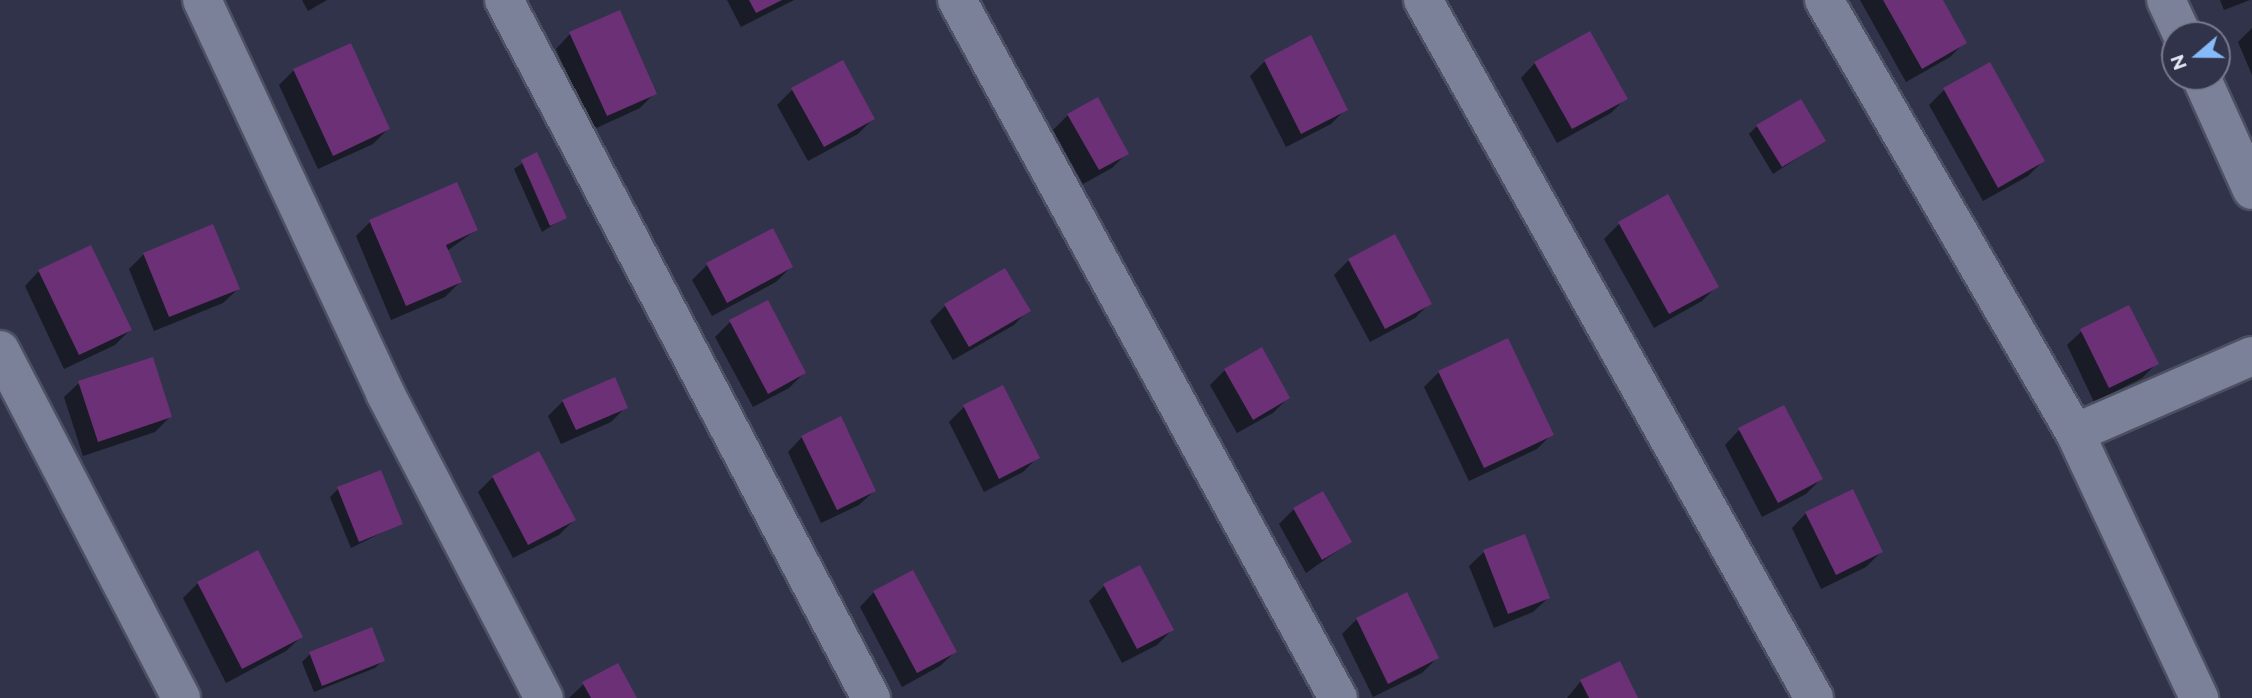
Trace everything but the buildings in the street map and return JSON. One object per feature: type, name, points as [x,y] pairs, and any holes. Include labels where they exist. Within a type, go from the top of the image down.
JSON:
[{"type":"street","points":[[202,0],[385,393],[544,698]]},
{"type":"street","points":[[503,0],[871,698]]},
{"type":"street","points":[[957,0],[1338,698]]},
{"type":"street","points":[[1423,0],[1814,698]]},
{"type":"street","points":[[1824,0],[2075,433],[2199,698]]},
{"type":"street","points":[[2166,0],[2176,21]]},
{"type":"street","points":[[2207,91],[2252,190]]},
{"type":"street","points":[[0,350],[181,698]]},
{"type":"street","points":[[2075,433],[2252,356]]}]
